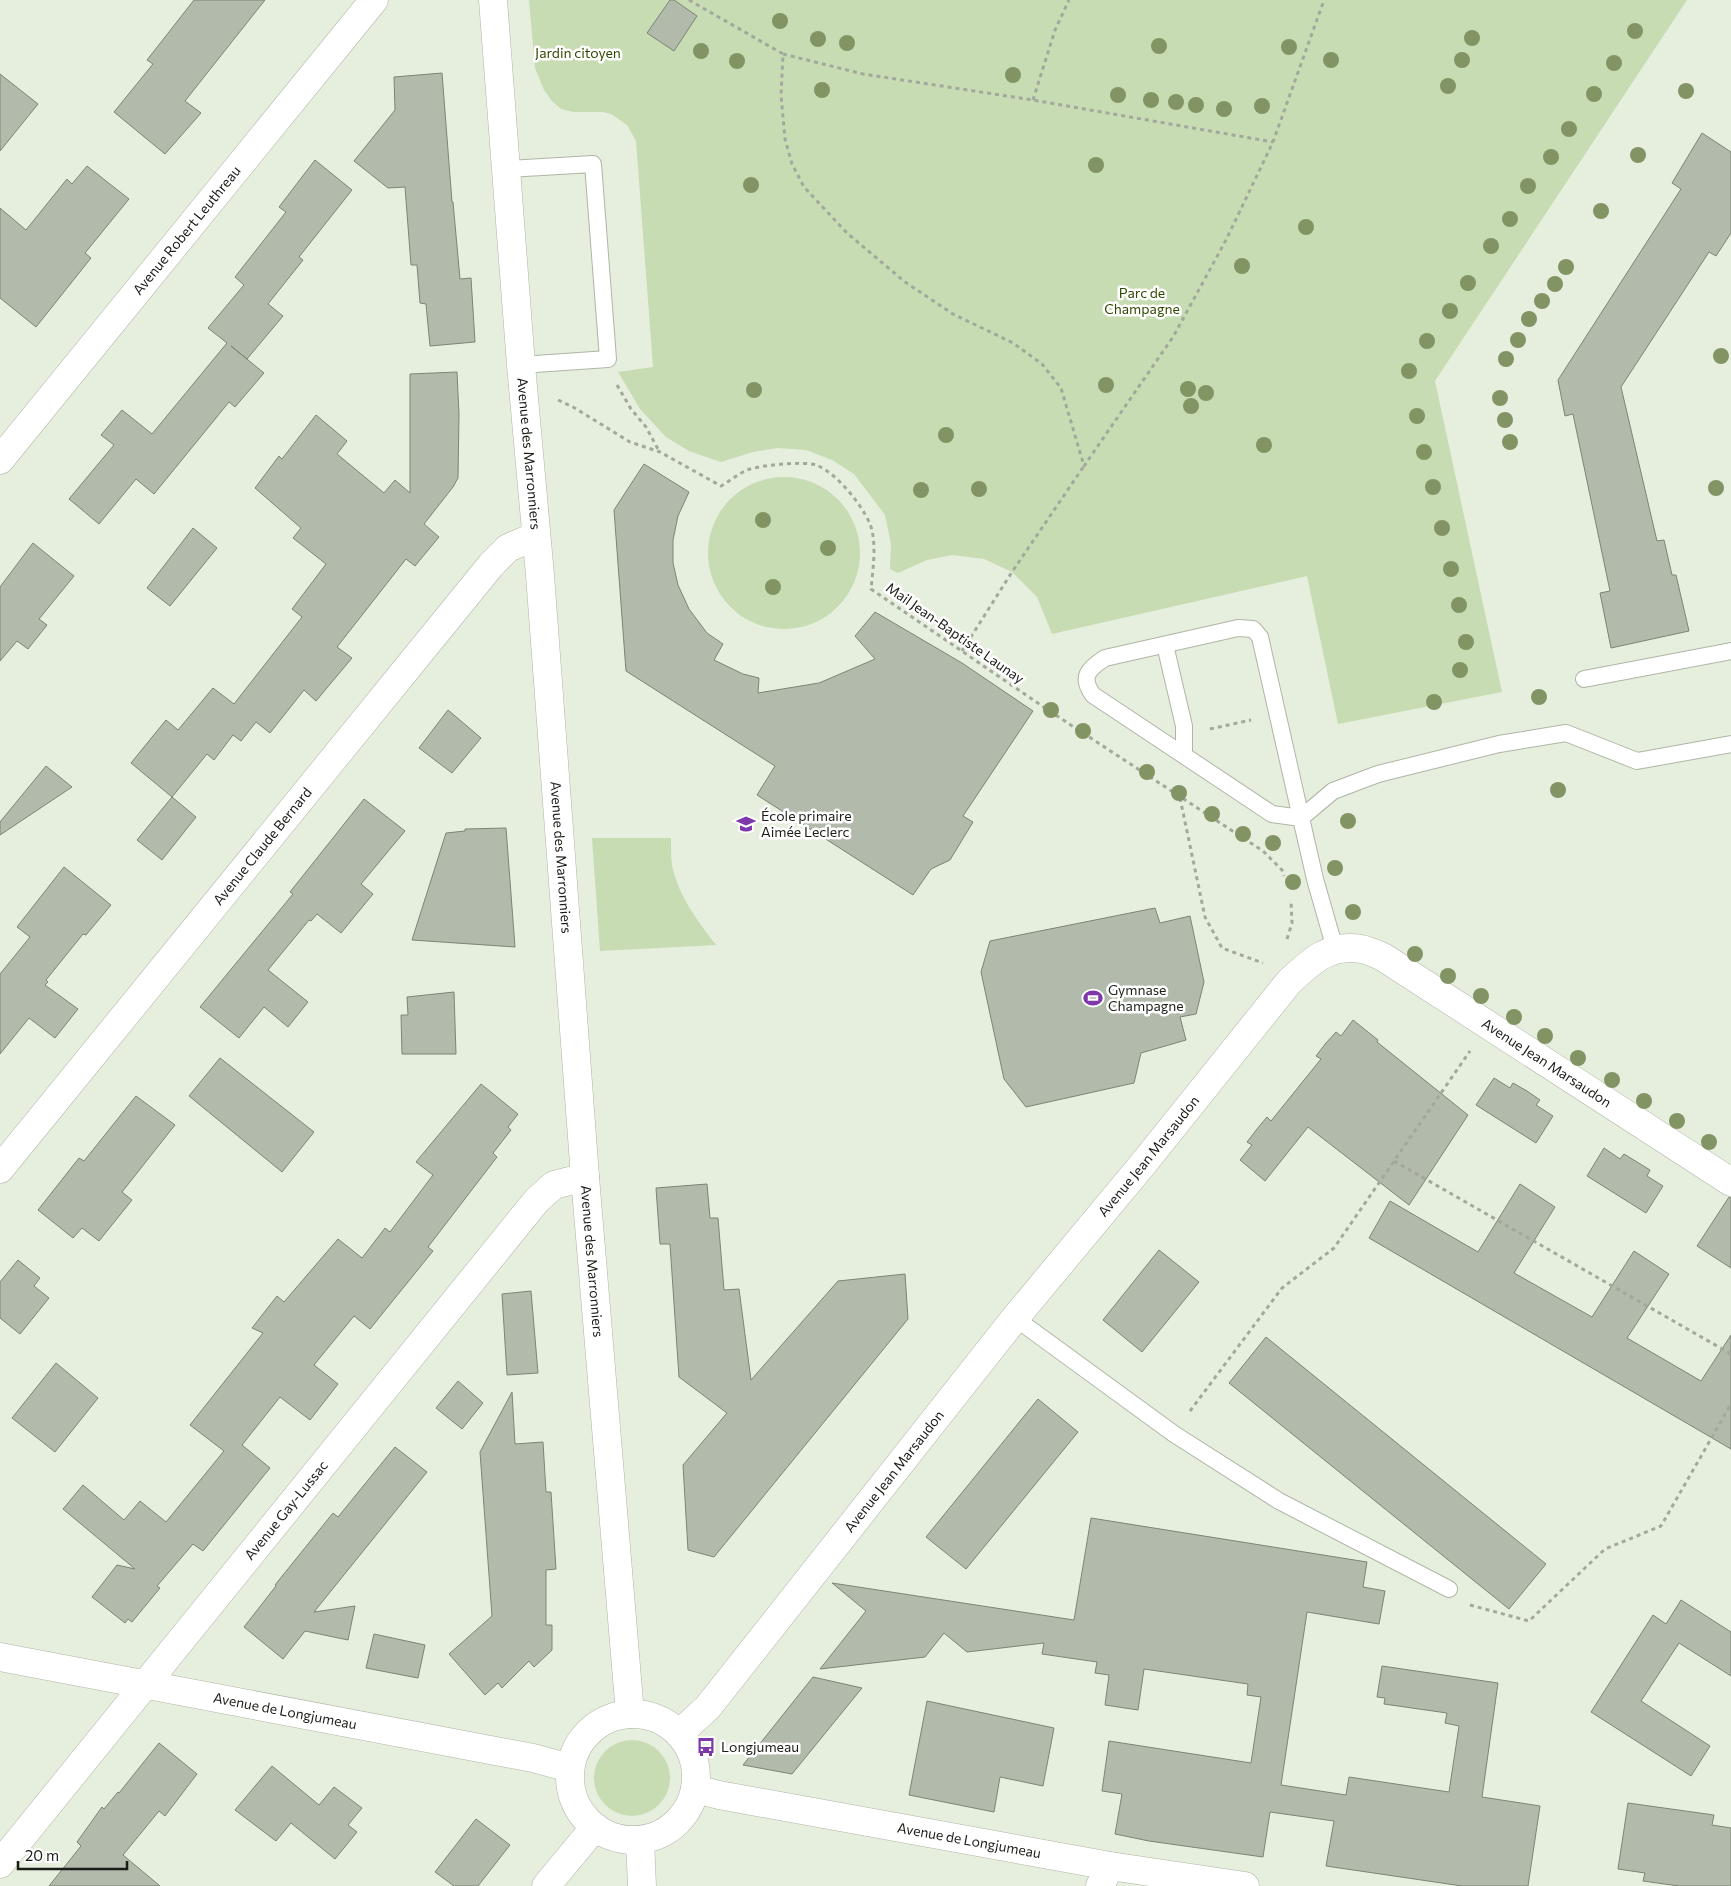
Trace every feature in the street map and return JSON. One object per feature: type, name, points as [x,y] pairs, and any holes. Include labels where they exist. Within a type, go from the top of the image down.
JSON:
[{"type":"street","name":"Avenue Robert Leuthreau","points":[[0,460],[374,0]]},
{"type":"street","name":"Avenue des Marronniers","points":[[493,0],[585,1177],[630,1714]]},
{"type":"street","name":"Avenue Claude Bernard","points":[[0,1169],[491,565],[508,548],[536,536]]},
{"type":"street","name":"Avenue Jean Marsaudon","points":[[679,1734],[708,1706],[1016,1318],[1289,982],[1313,959],[1335,949],[1360,949],[1383,956],[1731,1182]]},
{"type":"street","name":"Avenue Gay-Lussac","points":[[0,1864],[537,1200],[554,1186],[585,1177]]},
{"type":"street","name":"Avenue de Longjumeau","points":[[0,1657],[533,1758],[570,1768]]},
{"type":"street","points":[[630,1714],[648,1716],[665,1723],[679,1734],[690,1750],[696,1769],[695,1789],[688,1808],[675,1824],[659,1834],[640,1840],[624,1839],[609,1835],[595,1827],[583,1816],[574,1801],[570,1785],[570,1768],[576,1748],[590,1730],[609,1719],[630,1714]]},
{"type":"street","name":"Avenue de Longjumeau","points":[[695,1789],[1105,1876],[1245,1886]]},
{"type":"street","points":[[546,1886],[595,1827]]},
{"type":"street","points":[[640,1840],[642,1886]]},
{"type":"lane","points":[[506,170],[593,164],[608,358],[522,375]]},
{"type":"lane","points":[[1335,949],[1315,879],[1301,818],[1278,714],[1260,637],[1252,629],[1238,628],[1105,658],[1094,665],[1087,675],[1086,685],[1093,695],[1272,814],[1301,818],[1333,791],[1378,774],[1499,744],[1566,732],[1637,761],[1731,744]]},
{"type":"lane","points":[[1165,644],[1184,726],[1184,755]]},
{"type":"lane","points":[[1584,679],[1731,651]]},
{"type":"lane","points":[[1016,1318],[1174,1434],[1279,1501],[1449,1589]]},
{"type":"path","points":[[689,0],[783,54],[863,74],[1033,100],[1273,142]]},
{"type":"path","points":[[1033,100],[1054,30],[1069,0]]},
{"type":"path","points":[[962,651],[1012,572],[1173,337],[1226,240],[1273,142],[1324,0]]},
{"type":"path","points":[[783,54],[781,95],[785,139],[792,164],[804,187],[847,233],[905,282],[953,314],[1014,343],[1042,364],[1060,388],[1084,466]]},
{"type":"path","points":[[608,358],[618,386],[631,409],[646,427],[660,452]]},
{"type":"path","name":"Mail Jean-Baptiste Launay","points":[[522,375],[630,442],[660,452],[721,486],[748,470],[778,463],[816,465],[839,481],[856,500],[870,525],[874,555],[871,589],[1048,710],[1263,851],[1282,870],[1285,878]]},
{"type":"path","points":[[1184,755],[1204,730],[1278,714]]},
{"type":"path","points":[[1180,797],[1205,917],[1222,948],[1269,965],[1289,982]]},
{"type":"path","points":[[1285,947],[1292,923],[1291,894]]},
{"type":"path","points":[[1174,1434],[1282,1288],[1334,1248],[1466,1057],[1484,1023]]},
{"type":"path","points":[[1394,1161],[1731,1354]]},
{"type":"path","points":[[1449,1589],[1468,1604],[1529,1621],[1605,1549],[1661,1526],[1731,1404]]},
{"type":"green space","name":"Parc de Champagne","points":[[529,0],[1687,0],[1435,381],[1502,692],[1338,724],[1307,576],[1052,634],[1037,597],[1012,572],[984,559],[952,555],[927,560],[898,573],[890,569],[891,544],[885,515],[854,474],[832,460],[806,450],[777,448],[753,452],[721,462],[689,451],[666,437],[640,409],[618,372],[653,367],[636,141],[627,125],[611,114],[603,112],[573,112],[561,109],[551,100],[544,90],[535,68]]},
{"type":"green space","points":[[784,477],[799,478],[813,482],[838,499],[855,524],[859,538],[859,568],[855,582],[838,607],[813,624],[799,628],[784,629],[769,628],[755,624],[730,607],[713,582],[709,568],[708,553],[709,538],[713,524],[730,499],[755,482],[769,478]]},
{"type":"green space","points":[[592,838],[671,838],[672,865],[679,887],[689,908],[716,945],[600,951]]},
{"type":"green space","points":[[632,1740],[646,1743],[659,1751],[667,1764],[670,1778],[667,1792],[659,1805],[646,1813],[632,1816],[618,1813],[605,1805],[597,1792],[594,1778],[597,1764],[605,1751],[618,1743]]},
{"type":"building","points":[[194,0],[265,0],[185,101],[201,113],[165,154],[114,112],[153,64],[147,60]]},
{"type":"building","points":[[670,0],[674,0],[697,16],[674,51],[647,33]]},
{"type":"building","points":[[442,73],[460,279],[471,278],[475,342],[430,346],[426,304],[420,303],[417,265],[411,265],[405,187],[388,188],[354,161],[395,110],[394,77]]},
{"type":"building","points":[[0,74],[38,104],[0,151]]},
{"type":"building","points":[[1702,133],[1731,152],[1731,233],[1716,256],[1709,252],[1621,387],[1657,541],[1664,540],[1672,575],[1676,575],[1689,631],[1611,648],[1600,593],[1610,591],[1573,414],[1565,416],[1558,380],[1681,189],[1672,183]]},
{"type":"building","points":[[315,160],[352,190],[299,257],[303,260],[268,304],[283,316],[247,359],[231,346],[264,373],[235,407],[229,402],[154,494],[136,479],[99,524],[69,499],[114,445],[101,435],[122,410],[152,434],[227,343],[208,328],[244,285],[235,277],[286,212],[279,207]]},
{"type":"building","points":[[87,166],[129,199],[85,253],[91,258],[36,327],[0,298],[0,208],[26,230],[67,179],[72,184]]},
{"type":"building","points":[[457,372],[459,414],[458,478],[424,524],[439,537],[415,566],[406,559],[337,647],[352,658],[316,701],[304,690],[270,733],[256,722],[241,741],[233,735],[214,760],[207,754],[172,797],[131,763],[166,720],[178,730],[213,688],[234,704],[302,617],[292,609],[326,564],[293,538],[301,528],[255,488],[279,456],[282,459],[316,415],[347,441],[337,454],[384,493],[395,480],[410,493],[410,374]]},
{"type":"building","points":[[644,464],[689,492],[678,516],[673,540],[673,563],[678,585],[689,609],[707,633],[723,644],[714,660],[743,674],[759,678],[758,693],[819,683],[875,659],[855,636],[875,612],[962,663],[1033,711],[963,816],[973,822],[950,860],[931,869],[913,895],[757,795],[775,766],[626,671],[614,510]]},
{"type":"building","points":[[193,528],[217,548],[170,606],[147,588]]},
{"type":"building","points":[[33,543],[74,576],[39,619],[47,625],[28,649],[17,641],[0,661],[0,587]]},
{"type":"building","points":[[448,710],[481,738],[452,773],[419,748]]},
{"type":"building","points":[[46,766],[72,787],[0,835],[0,822]]},
{"type":"building","points":[[172,797],[196,817],[162,860],[137,840]]},
{"type":"building","points":[[364,799],[405,831],[361,884],[373,894],[341,933],[317,914],[311,921],[309,920],[268,970],[308,1002],[288,1027],[264,1007],[239,1038],[200,1007],[293,894],[290,892]]},
{"type":"building","points":[[506,828],[515,947],[412,940],[446,833],[465,831],[465,829]]},
{"type":"building","points":[[64,867],[111,905],[86,935],[83,934],[46,980],[48,982],[45,985],[78,1009],[55,1038],[29,1018],[0,1054],[0,974],[30,937],[17,927]]},
{"type":"building","name":"Gymnase Champagne","points":[[1155,908],[1160,923],[1190,916],[1204,982],[1196,1014],[1180,1017],[1186,1040],[1141,1053],[1134,1083],[1026,1107],[1004,1079],[981,972],[990,941]]},
{"type":"building","points":[[454,992],[456,1054],[402,1054],[401,1015],[408,1015],[407,997]]},
{"type":"building","points":[[1353,1020],[1378,1040],[1377,1042],[1468,1115],[1409,1205],[1308,1127],[1265,1181],[1240,1160],[1252,1145],[1247,1142],[1257,1129],[1267,1117],[1271,1121],[1321,1059],[1316,1056],[1326,1043],[1336,1032],[1341,1036]]},
{"type":"building","points":[[220,1058],[314,1132],[282,1172],[189,1096]]},
{"type":"building","points":[[1494,1078],[1510,1088],[1513,1083],[1527,1091],[1540,1100],[1536,1105],[1553,1116],[1536,1143],[1476,1105]]},
{"type":"building","points":[[481,1084],[518,1114],[508,1127],[511,1130],[493,1153],[497,1157],[428,1247],[433,1251],[370,1329],[354,1316],[314,1365],[338,1384],[310,1420],[280,1397],[242,1445],[270,1468],[203,1551],[193,1544],[157,1586],[160,1588],[132,1622],[128,1619],[125,1623],[92,1597],[117,1565],[135,1569],[63,1509],[83,1485],[124,1520],[140,1501],[166,1522],[224,1451],[190,1425],[263,1333],[252,1328],[277,1296],[284,1302],[338,1239],[362,1258],[385,1228],[390,1232],[433,1175],[416,1162]]},
{"type":"building","points":[[136,1096],[175,1125],[122,1192],[132,1200],[99,1241],[82,1228],[73,1238],[38,1210],[79,1158],[84,1161]]},
{"type":"building","points":[[1604,1148],[1620,1159],[1624,1154],[1650,1170],[1647,1176],[1663,1186],[1646,1213],[1587,1176]]},
{"type":"building","points":[[707,1184],[710,1218],[718,1218],[724,1290],[739,1289],[751,1380],[838,1281],[905,1274],[908,1319],[714,1557],[688,1550],[683,1465],[727,1413],[679,1377],[670,1244],[660,1244],[656,1188]]},
{"type":"building","points":[[1520,1184],[1555,1207],[1514,1273],[1592,1317],[1634,1251],[1669,1274],[1627,1338],[1701,1381],[1731,1335],[1731,1449],[1369,1238],[1390,1201],[1478,1252]]},
{"type":"building","points":[[1729,1197],[1731,1198],[1731,1268],[1697,1246]]},
{"type":"building","points":[[1159,1250],[1199,1282],[1142,1352],[1103,1320]]},
{"type":"building","points":[[18,1260],[40,1278],[34,1286],[49,1298],[20,1334],[0,1318],[0,1282]]},
{"type":"building","points":[[531,1291],[538,1373],[507,1375],[502,1294]]},
{"type":"building","points":[[1266,1337],[1546,1564],[1509,1609],[1229,1383]]},
{"type":"building","points":[[56,1363],[98,1398],[55,1452],[12,1418]]},
{"type":"building","points":[[458,1381],[483,1403],[462,1429],[436,1408]]},
{"type":"building","points":[[512,1392],[515,1444],[543,1442],[546,1492],[551,1492],[556,1569],[546,1570],[546,1625],[552,1625],[552,1650],[534,1667],[529,1661],[502,1688],[498,1683],[485,1695],[449,1654],[492,1616],[480,1452]]},
{"type":"building","points":[[1038,1399],[1078,1432],[966,1569],[926,1537]]},
{"type":"building","points":[[395,1447],[427,1472],[314,1612],[355,1606],[348,1640],[305,1631],[283,1659],[244,1627],[333,1513],[338,1517]]},
{"type":"building","points":[[1091,1518],[1367,1562],[1363,1587],[1385,1591],[1379,1624],[1307,1612],[1281,1785],[1346,1795],[1349,1777],[1449,1792],[1459,1726],[1445,1723],[1447,1713],[1384,1704],[1385,1698],[1377,1697],[1382,1666],[1498,1683],[1482,1797],[1540,1806],[1528,1886],[1462,1886],[1326,1866],[1334,1821],[1270,1812],[1263,1857],[1149,1841],[1115,1834],[1122,1794],[1102,1791],[1109,1741],[1251,1763],[1261,1697],[1247,1695],[1248,1684],[1144,1669],[1138,1710],[1105,1705],[1109,1675],[1095,1673],[1097,1662],[1042,1654],[1044,1643],[967,1652],[944,1633],[925,1657],[820,1669],[866,1611],[832,1583],[1074,1620]]},
{"type":"building","points":[[1681,1600],[1731,1632],[1731,1676],[1679,1643],[1641,1701],[1710,1746],[1691,1776],[1591,1712],[1653,1615],[1666,1624]]},
{"type":"building","points":[[374,1634],[425,1645],[418,1678],[366,1668]]},
{"type":"building","points":[[813,1677],[862,1688],[792,1774],[743,1765]]},
{"type":"building","points":[[927,1701],[1054,1728],[1043,1786],[1000,1777],[994,1812],[909,1795]]},
{"type":"building","points":[[159,1743],[197,1774],[165,1816],[159,1811],[123,1855],[160,1886],[49,1886],[81,1846],[77,1842],[102,1807],[104,1809],[119,1793]]},
{"type":"building","points":[[272,1766],[319,1805],[334,1787],[362,1808],[348,1825],[357,1832],[335,1859],[291,1823],[276,1841],[235,1810]]},
{"type":"building","points":[[1628,1803],[1714,1815],[1712,1825],[1731,1828],[1731,1886],[1679,1886],[1643,1881],[1645,1873],[1618,1869]]},
{"type":"building","points":[[476,1819],[510,1845],[478,1886],[454,1886],[435,1872]]},
{"type":"place","name":"École primaire Aimée Leclerc","points":[[746,824]]},
{"type":"place","name":"Gymnase Champagne","points":[[1093,998]]},
{"type":"place","name":"Longjumeau","points":[[706,1747]]},
{"type":"park label","name":"Jardin citoyen","points":[[578,53]]}]
